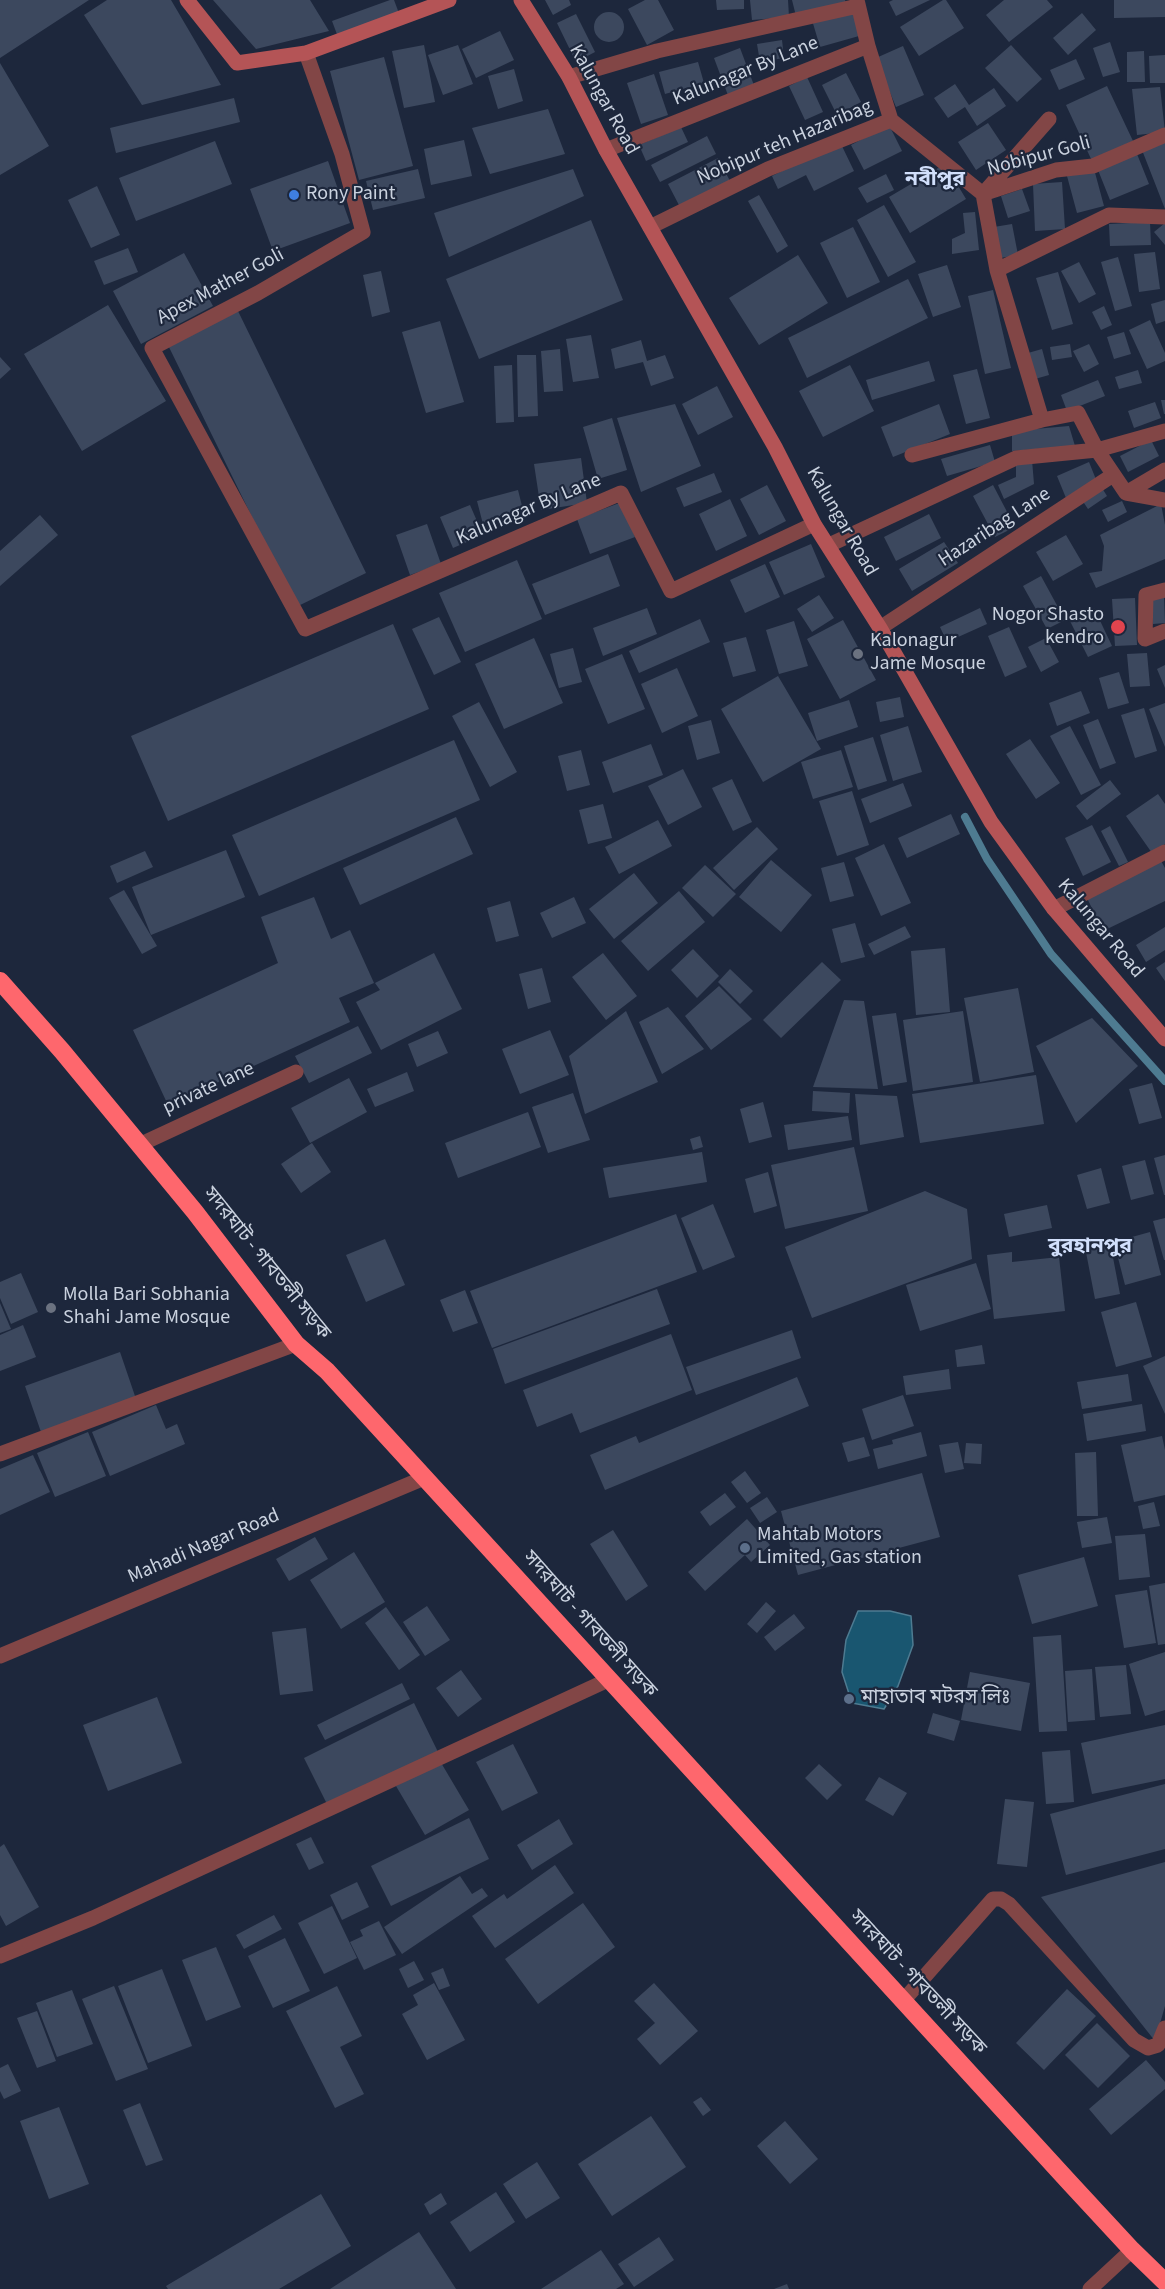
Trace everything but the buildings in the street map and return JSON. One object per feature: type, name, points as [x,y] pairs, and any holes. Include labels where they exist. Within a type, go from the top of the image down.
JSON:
[{"type":"highway","name":"সদরঘাট - গাবতলী সড়ক","points":[[0,981],[62,1051],[195,1212],[296,1344],[327,1371],[1132,2250],[1165,2282]]},
{"type":"street","points":[[187,0],[237,63],[306,53],[449,0]]},
{"type":"street","name":"Kalungar Road","points":[[521,0],[569,77],[606,150],[775,447],[814,524],[880,628],[991,822],[1054,909],[1165,1039]]},
{"type":"street","points":[[569,77],[657,51],[857,3],[891,120]]},
{"type":"street","name":"Kalunagar By Lane","points":[[606,150],[868,46]]},
{"type":"street","name":"Apex Mather Goli","points":[[305,629],[152,348],[258,293],[363,232],[342,154],[306,53]]},
{"type":"street","name":"Nobipur Goli","points":[[983,194],[1049,119]]},
{"type":"street","name":"Nobipur teh Hazaribag","points":[[651,227],[768,169],[891,120],[983,194]]},
{"type":"street","name":"Nobipur Goli","points":[[983,194],[1056,170],[1093,166],[1165,135]]},
{"type":"street","points":[[983,194],[997,270],[1042,420]]},
{"type":"street","points":[[997,270],[1109,215],[1165,217]]},
{"type":"street","points":[[912,455],[1042,420],[1078,413],[1097,450],[1126,493],[1165,500]]},
{"type":"street","points":[[829,545],[1016,458],[1097,450],[1165,431]]},
{"type":"street","points":[[1126,493],[1165,470]]},
{"type":"street","name":"Hazaribag Lane","points":[[880,628],[1113,475]]},
{"type":"street","name":"Kalunagar By Lane","points":[[305,629],[621,493],[671,591],[814,524]]},
{"type":"street","points":[[1165,590],[1146,596],[1145,639],[1165,631]]},
{"type":"street","points":[[1054,909],[1165,852]]},
{"type":"street","name":"private lane","points":[[139,1145],[296,1072]]},
{"type":"street","points":[[0,1454],[296,1344]]},
{"type":"street","name":"Mahadi Nagar Road","points":[[0,1656],[424,1478]]},
{"type":"street","points":[[0,1956],[93,1918],[608,1680]]},
{"type":"street","points":[[903,2001],[993,1899],[1001,1899],[1009,1904],[1134,2040],[1148,2048],[1158,2045],[1165,2029]]},
{"type":"street","points":[[1090,2289],[1132,2250]]},
{"type":"water","points":[[858,1611],[890,1611],[911,1616],[913,1645],[898,1686],[884,1709],[852,1703],[842,1672],[846,1640]]},
{"type":"waterway","points":[[965,817],[987,859],[1051,954],[1165,1081]]},
{"type":"place","name":"Rony Paint","points":[[294,195]]},
{"type":"place","name":"Nogor Shasto kendro","points":[[1118,627]]},
{"type":"place","name":"Kalonagur Jame Mosque","points":[[858,654]]},
{"type":"place","name":"Molla Bari Sobhania Shahi Jame Mosque","points":[[51,1308]]},
{"type":"place","name":"Mahtab Motors Limited, Gas station","points":[[745,1548]]},
{"type":"place","name":"মাহাতাব মটরস লিঃ","points":[[849,1699]]},
{"type":"district","name":"নবীপুর","points":[[935,180]]},
{"type":"district","name":"বুরহানপুর","points":[[1090,1247]]}]
